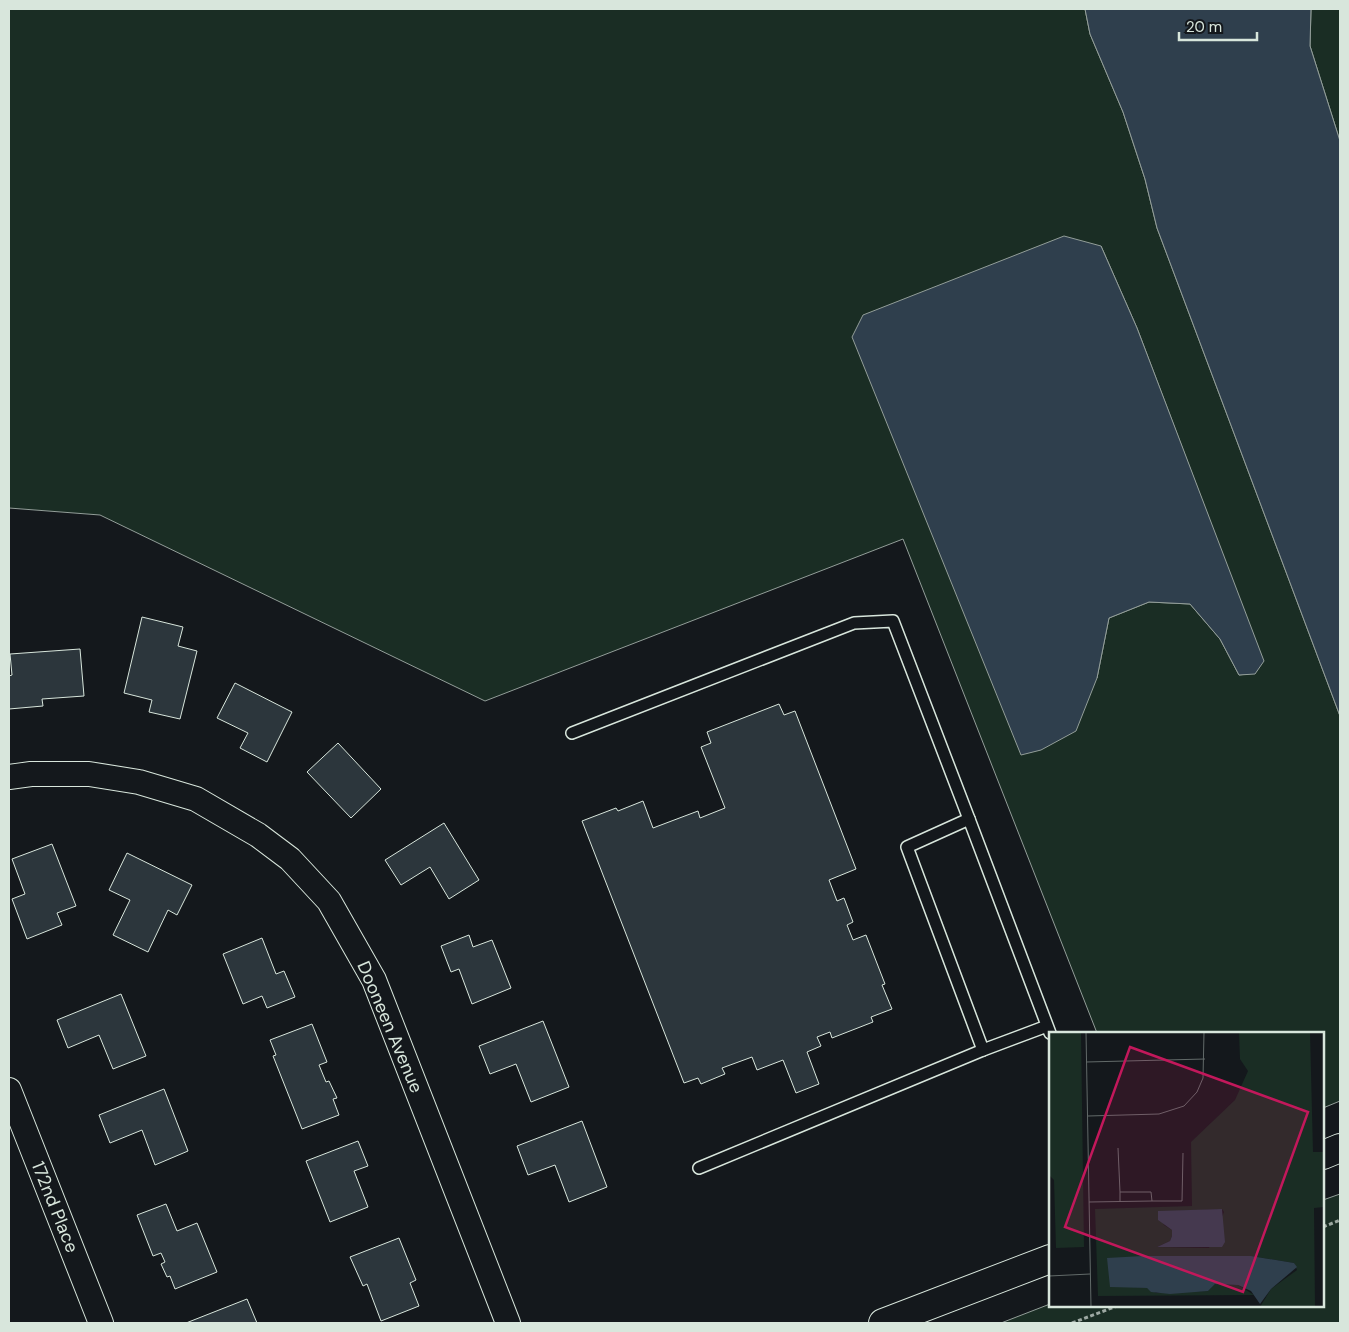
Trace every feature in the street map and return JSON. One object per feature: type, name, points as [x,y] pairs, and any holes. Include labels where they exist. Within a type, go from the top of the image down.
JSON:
[{"type":"street","name":"Dooneen Avenue","points":[[9,777],[31,774],[88,774],[139,782],[196,799],[258,835],[290,859],[328,902],[374,980],[508,1323]]},
{"type":"street","name":"172nd Place","points":[[9,1090],[101,1323]]},
{"type":"street","points":[[1324,1155],[1340,1148]]},
{"type":"street","points":[[883,1323],[1049,1259]]},
{"type":"lane","points":[[572,732],[854,622],[893,620],[1049,1030],[983,1050],[699,1168]]},
{"type":"lane","points":[[969,820],[907,847],[983,1050]]},
{"type":"path","points":[[1324,1227],[1340,1220]]},
{"type":"path","points":[[1072,1323],[1114,1307]]},
{"type":"green space","points":[[9,9],[1085,9],[1090,34],[1123,112],[1145,179],[1157,228],[1340,716],[1340,1101],[1324,1108],[1324,1032],[1097,1032],[903,539],[485,701],[100,515],[9,508]],"holes":[[[1101,246],[1137,328],[1263,661],[1255,673],[1239,675],[1220,639],[1190,604],[1149,602],[1109,618],[1097,678]]]},
{"type":"green space","points":[[1311,9],[1340,9],[1340,141],[1310,46]]},
{"type":"green space","points":[[1340,1194],[1340,1323],[1001,1323],[1049,1304],[1049,1307],[1324,1307],[1324,1200]]},
{"type":"water","points":[[1085,9],[1311,9],[1310,46],[1340,141],[1340,716],[1157,228],[1145,179],[1123,112],[1090,34]]},
{"type":"water","points":[[1064,236],[1101,246],[1137,328],[1264,661],[1255,674],[1239,675],[1220,639],[1190,604],[1149,602],[1109,618],[1097,678],[1076,731],[1041,750],[1021,755],[852,337],[863,315]]},
{"type":"building","points":[[142,617],[183,627],[178,646],[197,651],[180,719],[149,712],[152,700],[124,693]]},
{"type":"building","points":[[80,649],[84,696],[42,699],[43,706],[9,709],[9,676],[12,675],[10,654]]},
{"type":"building","points":[[235,683],[292,712],[267,762],[240,748],[248,733],[217,718]]},
{"type":"building","points":[[779,704],[784,715],[795,711],[856,869],[829,880],[837,901],[844,898],[853,922],[847,925],[853,940],[866,935],[885,984],[882,985],[892,1009],[871,1017],[873,1022],[832,1038],[830,1032],[817,1037],[821,1046],[807,1052],[819,1084],[796,1093],[783,1060],[757,1070],[752,1057],[722,1068],[725,1074],[701,1084],[698,1078],[684,1083],[582,821],[616,808],[618,811],[643,801],[653,828],[698,811],[700,818],[725,808],[701,747],[711,743],[707,732]]},
{"type":"building","points":[[338,743],[381,789],[351,818],[307,772]]},
{"type":"building","points":[[444,823],[479,880],[449,899],[430,867],[401,885],[385,860]]},
{"type":"building","points":[[52,844],[76,906],[57,913],[62,925],[27,939],[12,899],[25,894],[12,859]]},
{"type":"building","points":[[127,853],[192,885],[177,915],[168,910],[148,952],[113,935],[130,900],[109,890]]},
{"type":"building","points":[[469,935],[473,947],[492,940],[511,988],[472,1004],[459,969],[451,972],[441,946]]},
{"type":"building","points":[[262,938],[276,974],[284,971],[295,997],[267,1008],[262,996],[243,1004],[223,954]]},
{"type":"building","points":[[121,994],[146,1056],[113,1069],[99,1035],[68,1048],[57,1020]]},
{"type":"building","points":[[543,1021],[569,1087],[531,1102],[516,1064],[490,1074],[479,1046]]},
{"type":"building","points":[[312,1024],[327,1062],[319,1065],[326,1082],[329,1081],[337,1098],[333,1099],[339,1115],[302,1129],[273,1056],[276,1055],[270,1040]]},
{"type":"building","points":[[164,1089],[188,1151],[155,1165],[142,1130],[110,1143],[99,1115]]},
{"type":"building","points":[[582,1121],[607,1187],[569,1202],[555,1165],[528,1175],[517,1146]]},
{"type":"building","points":[[358,1141],[368,1166],[354,1171],[368,1207],[330,1222],[306,1161]]},
{"type":"building","points":[[166,1204],[177,1231],[197,1223],[217,1272],[175,1289],[170,1276],[167,1277],[161,1264],[165,1262],[161,1253],[153,1256],[137,1215]]},
{"type":"building","points":[[399,1238],[416,1280],[410,1283],[419,1306],[381,1321],[367,1284],[363,1286],[350,1257]]},
{"type":"building","points":[[247,1299],[257,1323],[186,1323]]}]
